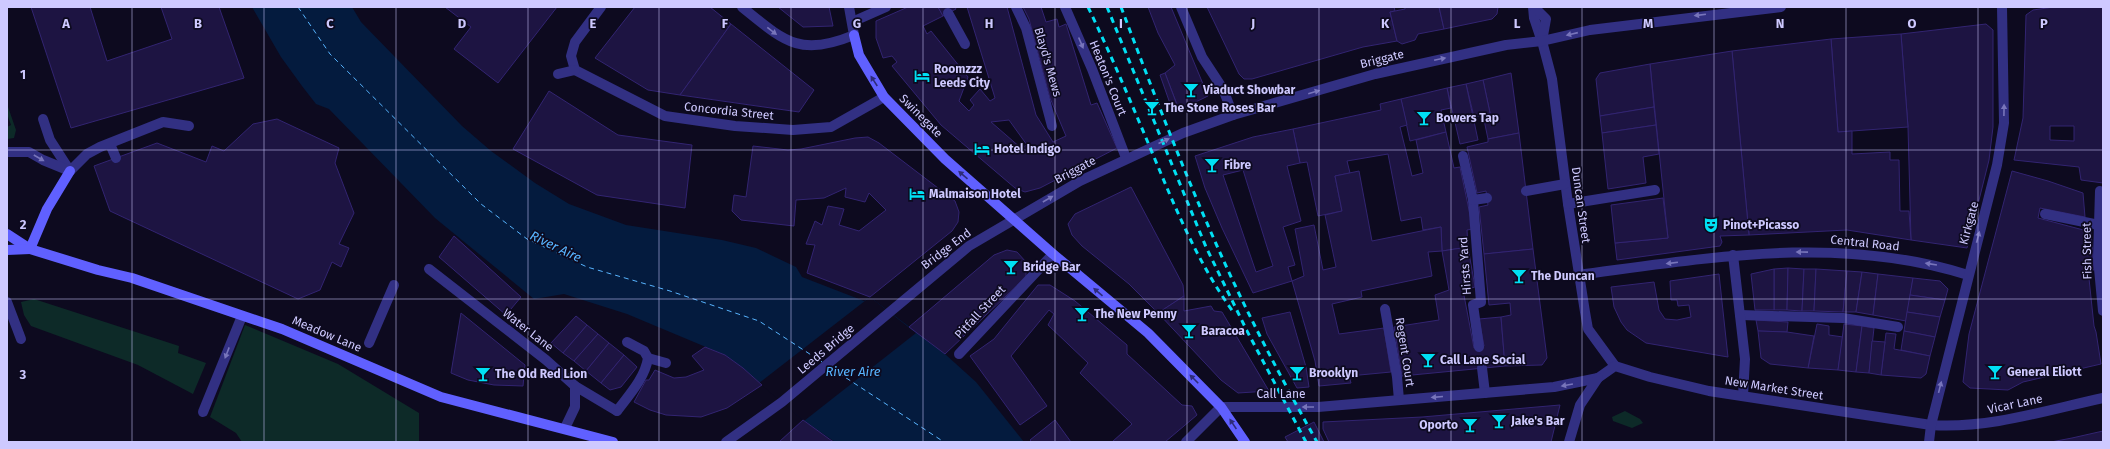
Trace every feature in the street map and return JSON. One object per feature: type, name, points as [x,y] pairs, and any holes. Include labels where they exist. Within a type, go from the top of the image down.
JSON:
[{"type":"street","points":[[558,74],[575,70],[571,56],[575,42],[601,7]]},
{"type":"street","points":[[742,7],[780,38],[797,45],[812,46],[854,35]]},
{"type":"street","name":"Swinegate","points":[[849,7],[859,55],[884,97],[946,159],[1014,219]]},
{"type":"street","points":[[852,22],[886,7]]},
{"type":"street","name":"Blayd's Mews","points":[[1016,7],[1026,28],[1052,126]]},
{"type":"street","name":"Heaton's Court","points":[[1065,7],[1092,69],[1126,158]]},
{"type":"street","points":[[1181,7],[1202,57],[1223,88],[1233,115]]},
{"type":"street","name":"Duncan Street","points":[[1534,7],[1534,18],[1542,41],[1552,80],[1578,275],[1588,329],[1615,366]]},
{"type":"street","name":"Briggate","points":[[1014,219],[1080,181],[1126,158],[1195,128],[1233,115],[1375,74],[1506,45],[1542,41],[1590,30],[1781,7]]},
{"type":"street","name":"Kirkgate","points":[[1929,442],[1930,425],[1997,165],[2004,123],[2002,7]]},
{"type":"street","points":[[948,13],[965,44]]},
{"type":"street","name":"Concordia Street","points":[[575,70],[665,116],[735,126],[793,130],[831,127],[884,97]]},
{"type":"street","points":[[43,119],[50,140],[70,171]]},
{"type":"street","points":[[30,249],[47,209],[70,171],[87,154],[163,122],[189,126]]},
{"type":"street","points":[[110,144],[116,158]]},
{"type":"street","points":[[7,152],[29,152],[42,160],[70,171]]},
{"type":"street","name":"Hirsts Yard","points":[[1464,156],[1473,200],[1481,302],[1473,305],[1479,347]]},
{"type":"street","points":[[1526,191],[1565,184]]},
{"type":"street","points":[[1568,204],[1655,190]]},
{"type":"street","name":"Fish Street","points":[[2100,191],[2098,258],[2103,311]]},
{"type":"street","points":[[1473,200],[1487,198]]},
{"type":"street","points":[[2045,214],[2099,225]]},
{"type":"street","points":[[1014,219],[1053,254],[1148,333],[1221,407],[1244,442]]},
{"type":"street","name":"Bridge End","points":[[898,306],[968,246],[1014,219]]},
{"type":"street","name":"Meadow Lane","points":[[7,234],[30,249],[98,270],[132,278],[307,338],[441,397],[565,428],[613,442]]},
{"type":"street","name":"Meadow Lane","points":[[7,250],[30,249]]},
{"type":"street","name":"Central Road","points":[[1578,275],[1733,255],[1792,252],[1851,252],[1936,265],[1968,275]]},
{"type":"street","name":"Pitfall Street","points":[[959,354],[1053,254]]},
{"type":"street","points":[[1733,255],[1745,359],[1743,396]]},
{"type":"street","name":"Water Lane","points":[[430,269],[546,360],[575,386]]},
{"type":"street","points":[[369,343],[394,285]]},
{"type":"street","points":[[7,302],[21,339]]},
{"type":"street","name":"Leeds Bridge","points":[[726,442],[770,411],[898,306]]},
{"type":"street","name":"Regent Court","points":[[1385,309],[1397,377],[1399,400]]},
{"type":"street","points":[[1740,315],[1843,318],[1898,327]]},
{"type":"street","points":[[203,412],[242,316]]},
{"type":"street","points":[[575,386],[617,411],[640,379],[647,366],[648,358],[644,351],[627,342]]},
{"type":"street","points":[[648,358],[666,363]]},
{"type":"street","name":"Call Lane","points":[[1221,407],[1318,407],[1554,387],[1598,378],[1615,366]]},
{"type":"street","name":"New Market Street","points":[[1615,366],[1650,377],[1743,396],[1930,425]]},
{"type":"street","points":[[1482,368],[1485,393]]},
{"type":"street","points":[[1569,442],[1580,405],[1598,378]]},
{"type":"street","points":[[565,428],[575,407],[575,386]]},
{"type":"street","name":"Vicar Lane","points":[[1930,425],[1954,427],[1992,422],[2103,398]]},
{"type":"street","points":[[1186,442],[1221,407]]},
{"type":"green space","points":[[7,104],[16,130],[14,138],[7,139],[7,127],[11,125],[7,114]]},
{"type":"green space","points":[[34,299],[179,346],[178,353],[206,363],[193,394],[138,365],[31,326],[24,315],[21,302]]},
{"type":"green space","points":[[245,325],[338,364],[419,413],[419,442],[242,442],[236,433],[210,417]]},
{"type":"green space","points":[[1625,411],[1640,419],[1643,423],[1632,428],[1613,421],[1612,417]]},
{"type":"water","name":"River Aire","points":[[252,7],[352,7],[361,22],[462,126],[491,151],[535,183],[569,204],[626,225],[722,240],[756,248],[796,267],[802,277],[864,301],[870,297],[945,354],[976,382],[1024,442],[835,442],[803,420],[743,368],[725,355],[627,314],[564,294],[534,299],[435,218],[329,109],[316,104],[281,57]]},
{"type":"pier","points":[[870,297],[916,333],[804,421],[759,383]]},
{"type":"building","points":[[31,7],[90,7],[107,61],[172,39],[161,7],[219,7],[244,78],[71,128]]},
{"type":"building","points":[[445,7],[557,7],[498,83],[454,49],[471,27]]},
{"type":"building","points":[[635,7],[710,7],[731,24],[680,95],[648,90],[595,58]]},
{"type":"building","points":[[778,7],[829,7],[833,26],[803,27]]},
{"type":"building","points":[[908,7],[938,7],[943,16],[923,26],[927,34],[931,31],[968,77],[959,101],[969,111],[974,105],[970,100],[980,89],[990,101],[995,98],[967,7],[1007,7],[1036,115],[1053,142],[1066,136],[1050,98],[1029,19],[1023,7],[1041,7],[1046,22],[1057,19],[1059,27],[1066,24],[1091,105],[1097,103],[1117,148],[1040,188],[1025,192],[1015,188],[941,125],[892,66],[897,62],[892,56],[883,58],[876,38],[876,21]],"holes":[[[1009,120],[1027,145],[1021,148],[991,122]]]},
{"type":"building","points":[[938,7],[955,7],[956,9],[943,16]]},
{"type":"building","points":[[1148,7],[1171,7],[1208,96],[1179,110],[1165,73],[1175,65],[1158,33]]},
{"type":"building","points":[[1207,7],[1394,7],[1395,11],[1390,12],[1397,41],[1363,47],[1252,79],[1244,79],[1239,74]]},
{"type":"building","points":[[1405,7],[1439,7],[1444,29],[1418,34],[1415,40],[1402,44],[1397,41],[1390,12],[1405,9]]},
{"type":"building","points":[[1439,7],[1498,7],[1497,14],[1492,19],[1444,29]]},
{"type":"building","points":[[2054,7],[2103,7],[2103,183],[2081,180],[2079,167],[2014,160],[2023,118],[2026,15],[2033,10]],"holes":[[[2050,126],[2074,126],[2074,141],[2050,140]]]},
{"type":"building","points":[[731,24],[814,90],[799,112],[680,95]]},
{"type":"building","points":[[1986,24],[1993,30],[1993,127],[1989,160],[1967,248],[1911,240],[1908,127],[1901,34]]},
{"type":"building","points":[[1901,34],[1908,127],[1838,132],[1831,39]]},
{"type":"building","points":[[1831,39],[1838,132],[1852,131],[1852,154],[1890,152],[1890,160],[1899,160],[1900,211],[1909,211],[1911,240],[1847,230],[1749,235],[1732,51]]},
{"type":"building","points":[[1732,51],[1749,235],[1720,236],[1722,242],[1720,246],[1617,260],[1615,243],[1668,238],[1650,64]]},
{"type":"building","points":[[1650,64],[1654,107],[1600,116],[1596,79],[1600,73]]},
{"type":"building","points":[[1165,73],[1179,110],[1173,112],[1160,75]]},
{"type":"building","points":[[1511,73],[1519,133],[1488,139],[1483,115],[1490,113],[1483,80]]},
{"type":"building","points":[[1483,80],[1490,113],[1474,117],[1466,84]]},
{"type":"building","points":[[1466,84],[1478,140],[1460,144],[1447,88]]},
{"type":"building","name":"Bowers Tap","points":[[1447,88],[1451,108],[1441,110],[1446,132],[1410,141],[1401,99]]},
{"type":"building","points":[[549,91],[618,135],[692,145],[685,208],[597,195],[513,149]]},
{"type":"building","points":[[1401,99],[1407,125],[1400,127],[1412,176],[1423,173],[1416,140],[1446,132],[1454,168],[1460,167],[1473,229],[1467,230],[1468,247],[1442,251],[1441,227],[1423,230],[1421,217],[1401,221],[1388,154],[1347,161],[1350,173],[1335,176],[1342,211],[1318,216],[1307,162],[1300,163],[1293,129],[1381,110],[1380,104]]},
{"type":"building","points":[[1654,107],[1656,125],[1602,133],[1600,116]]},
{"type":"building","points":[[277,119],[339,148],[335,163],[354,213],[339,244],[349,248],[341,267],[332,262],[320,290],[298,299],[110,211],[94,166],[157,143],[206,162],[212,146],[224,151],[253,124]]},
{"type":"building","points":[[1656,125],[1659,154],[1643,157],[1646,183],[1608,189],[1602,133]]},
{"type":"building","points":[[1293,129],[1300,163],[1287,166],[1301,221],[1283,227],[1295,265],[1288,267],[1292,281],[1253,293],[1205,188],[1195,156],[1253,137]],"holes":[[[1243,170],[1273,266],[1256,272],[1223,175]]]},
{"type":"building","points":[[1519,133],[1533,249],[1484,254],[1479,207],[1488,205],[1486,191],[1477,193],[1467,147],[1488,142],[1488,139]]},
{"type":"building","points":[[868,137],[879,143],[955,201],[959,212],[958,222],[952,231],[870,297],[807,273],[815,245],[806,244],[815,221],[822,225],[828,206],[844,209],[839,225],[859,231],[886,210],[869,193],[865,202],[845,197],[846,188],[824,198],[796,200],[794,226],[741,220],[732,211],[734,195],[746,197],[753,146],[788,150],[801,149],[855,138]]},
{"type":"building","points":[[1359,171],[1372,241],[1441,227],[1442,251],[1428,252],[1432,276],[1361,291],[1362,297],[1332,304],[1339,334],[1384,328],[1391,372],[1349,376],[1351,383],[1319,386],[1315,361],[1292,281],[1304,276],[1295,229],[1314,225],[1323,270],[1336,267],[1325,215],[1342,211],[1335,176]]},
{"type":"building","points":[[2012,171],[2083,193],[2085,217],[2040,208],[2038,218],[2091,232],[2094,270],[2088,269],[2094,326],[2101,364],[2023,382],[2008,390],[1970,388],[1963,382],[1969,334]]},
{"type":"building","points":[[1131,187],[1183,285],[1184,296],[1158,313],[1129,284],[1082,246],[1072,235],[1068,224],[1075,214]]},
{"type":"building","points":[[1663,198],[1668,238],[1615,243],[1611,205]]},
{"type":"building","points":[[454,236],[521,297],[506,315],[439,257]]},
{"type":"building","points":[[1468,247],[1475,287],[1463,290],[1474,348],[1484,346],[1479,319],[1501,317],[1505,366],[1402,376],[1394,327],[1439,320],[1435,295],[1449,290],[1442,251]]},
{"type":"building","points":[[1533,249],[1547,358],[1542,365],[1505,366],[1501,317],[1511,315],[1510,303],[1489,305],[1484,254]]},
{"type":"building","points":[[1007,250],[1017,252],[1026,262],[1026,277],[945,354],[909,327],[994,255]]},
{"type":"building","points":[[1788,268],[1787,310],[1774,310],[1774,269]]},
{"type":"building","points":[[1788,268],[1804,269],[1802,311],[1787,310]]},
{"type":"building","points":[[1774,269],[1774,310],[1755,310],[1751,274]]},
{"type":"building","points":[[1804,269],[1816,269],[1814,311],[1802,311]]},
{"type":"building","points":[[1816,269],[1847,271],[1843,312],[1814,311]]},
{"type":"building","points":[[1847,271],[1862,272],[1856,312],[1843,312]]},
{"type":"building","points":[[1862,272],[1878,274],[1873,315],[1856,312]]},
{"type":"building","points":[[1719,274],[1728,357],[1646,343],[1627,330],[1621,322],[1614,307],[1611,287],[1654,282],[1659,310],[1665,319],[1677,320],[1691,317],[1689,305],[1678,306],[1677,300],[1671,300],[1670,281]]},
{"type":"building","points":[[1878,274],[1913,278],[1906,321],[1873,315]]},
{"type":"building","points":[[1913,278],[1940,281],[1948,289],[1945,300],[1910,295]]},
{"type":"building","points":[[1038,285],[1050,285],[1075,301],[1127,345],[1127,354],[1182,405],[1192,406],[1197,415],[1165,442],[1112,442],[1132,424],[1080,373],[1088,363],[1048,325],[1054,314],[1049,310],[1011,356],[1047,406],[1020,425],[970,356],[994,339]]},
{"type":"building","points":[[1910,295],[1945,300],[1940,317],[1907,312]]},
{"type":"building","points":[[1184,296],[1184,311],[1211,306],[1214,311],[1222,312],[1269,391],[1238,393],[1221,380],[1158,313]]},
{"type":"building","points":[[1290,312],[1306,367],[1309,387],[1297,388],[1267,334],[1262,318]]},
{"type":"building","points":[[1907,312],[1940,317],[1935,337],[1904,331]]},
{"type":"building","points":[[461,313],[525,365],[523,386],[494,385],[468,380],[451,373]]},
{"type":"building","points":[[576,316],[587,325],[563,353],[551,343]]},
{"type":"building","points":[[1756,320],[1788,322],[1787,332],[1758,331]]},
{"type":"building","points":[[1817,324],[1829,326],[1829,335],[1843,337],[1838,370],[1808,368]]},
{"type":"building","points":[[1844,324],[1862,326],[1856,372],[1838,370]]},
{"type":"building","points":[[587,325],[598,334],[574,361],[563,353]]},
{"type":"building","points":[[1862,326],[1874,328],[1869,373],[1856,372]]},
{"type":"building","points":[[1758,331],[1787,332],[1814,336],[1808,368],[1770,364],[1761,358]]},
{"type":"building","points":[[1904,331],[1935,337],[1930,356],[1901,350]]},
{"type":"building","points":[[1886,333],[1896,334],[1894,349],[1930,356],[1926,374],[1921,378],[1881,375]]},
{"type":"building","points":[[598,334],[609,343],[586,371],[574,361]]},
{"type":"building","points":[[1872,341],[1885,342],[1881,375],[1869,373]]},
{"type":"building","points":[[609,343],[624,355],[601,383],[586,371]]},
{"type":"building","points":[[705,347],[725,355],[743,368],[762,385],[727,408],[701,417],[666,415],[650,410],[634,402],[646,380],[649,380],[655,370],[674,378],[686,377],[704,370],[692,356]]},
{"type":"building","points":[[624,355],[637,367],[621,387],[610,390],[601,383]]},
{"type":"building","points":[[1560,405],[1551,442],[1329,442],[1323,429],[1323,422],[1422,417]]},
{"type":"building","points":[[803,420],[832,441],[835,442],[779,442]]},
{"type":"building","points":[[1055,420],[1071,442],[1032,442],[1030,440]]},
{"type":"building","points":[[1314,422],[1324,442],[1288,442],[1285,437]]},
{"type":"building","points":[[2103,431],[2103,442],[2051,442],[2072,438]]},
{"type":"ferry route","points":[[298,7],[330,54],[481,204],[527,239],[587,267],[670,291],[759,321],[822,362]]},
{"type":"ferry route","points":[[831,368],[944,442]]},
{"type":"railway","points":[[1088,7],[1114,63],[1171,198],[1199,257],[1221,295],[1234,313]]},
{"type":"railway","points":[[1107,7],[1206,247],[1247,331],[1306,442]]},
{"type":"railway","points":[[1121,7],[1185,171],[1227,268],[1270,356],[1317,442]]},
{"type":"place","name":"Roomzzz Leeds City","points":[[922,76]]},
{"type":"place","name":"Viaduct Showbar","points":[[1191,90]]},
{"type":"place","name":"The Stone Roses Bar","points":[[1152,108]]},
{"type":"place","name":"Bowers Tap","points":[[1424,118]]},
{"type":"place","name":"Hotel Indigo","points":[[982,149]]},
{"type":"place","name":"Fibre","points":[[1212,165]]},
{"type":"place","name":"Malmaison Hotel","points":[[917,194]]},
{"type":"place","name":"Pinot+Picasso","points":[[1711,225]]},
{"type":"place","name":"Bridge Bar","points":[[1011,267]]},
{"type":"place","name":"The Duncan","points":[[1519,276]]},
{"type":"place","name":"The New Penny","points":[[1082,314]]},
{"type":"place","name":"Baracoa","points":[[1189,331]]},
{"type":"place","name":"Call Lane Social","points":[[1428,360]]},
{"type":"place","name":"General Eliott","points":[[1995,372]]},
{"type":"place","name":"Brooklyn","points":[[1297,373]]},
{"type":"place","name":"The Old Red Lion","points":[[483,374]]},
{"type":"place","name":"Jake's Bar","points":[[1499,421]]},
{"type":"place","name":"Oporto","points":[[1470,425]]}]
